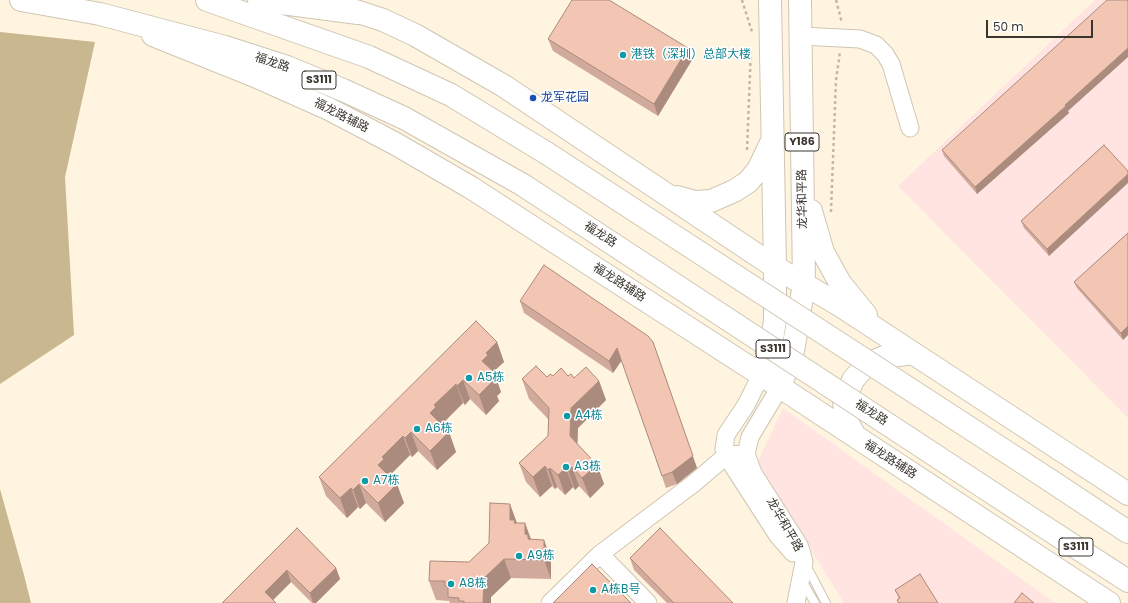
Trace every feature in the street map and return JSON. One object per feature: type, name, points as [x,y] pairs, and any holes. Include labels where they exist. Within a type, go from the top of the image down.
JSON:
[{"type":"main road","name":"福龙路","points":[[21,0],[100,14],[225,46],[343,90],[404,118],[523,184],[1023,513],[1128,580]]},
{"type":"main road","points":[[207,0],[369,57],[451,95],[548,154],[1128,532]]},
{"type":"main road","points":[[259,0],[358,13]]},
{"type":"main road","points":[[324,0],[358,13],[383,20],[415,35],[472,66],[775,267],[913,353],[1128,494]]},
{"type":"main road","name":"Y186","points":[[762,375],[770,352],[773,336],[775,267],[770,0]]},
{"type":"main road","name":"龙华和平路","points":[[780,386],[793,351],[804,284],[800,0]]},
{"type":"main road","name":"福龙路辅路","points":[[100,14],[255,76],[329,109],[394,143],[519,218],[780,386],[1109,603]]},
{"type":"main road","points":[[667,194],[695,202],[711,201],[723,197],[748,182],[758,170],[773,138]]},
{"type":"main road","points":[[802,176],[813,223],[823,252],[840,283],[854,301],[891,339]]},
{"type":"main road","points":[[854,436],[846,420],[844,401],[853,380],[866,365],[884,357],[913,353]]},
{"type":"street","points":[[801,36],[860,38],[876,45],[885,54],[891,64],[910,128]]},
{"type":"street","points":[[726,455],[724,443],[726,435],[746,405],[762,375]]},
{"type":"street","name":"龙华和平路","points":[[780,386],[750,437],[746,454],[753,473],[799,546],[804,562]]},
{"type":"street","points":[[550,603],[600,554],[693,484],[726,455],[746,454]]},
{"type":"street","name":"龙华和平路","points":[[726,455],[778,536],[804,562]]},
{"type":"street","points":[[600,554],[648,603]]},
{"type":"street","points":[[796,603],[804,562]]},
{"type":"lane","points":[[804,562],[826,603]]},
{"type":"lane","points":[[801,581],[815,603]]},
{"type":"path","points":[[742,0],[752,32],[752,40]]},
{"type":"path","points":[[836,0],[842,23]]},
{"type":"path","points":[[746,155],[752,48]]},
{"type":"path","points":[[832,218],[836,80],[840,58]]},
{"type":"shaded area","points":[[1095,0],[1128,0],[1128,418],[898,186]]},
{"type":"shaded area","points":[[0,32],[95,42],[65,177],[74,335],[0,384]]},
{"type":"shaded area","points":[[783,408],[1055,603],[844,603],[757,463]]},
{"type":"shaded area","points":[[0,489],[24,575],[31,603],[0,603]]},
{"type":"building","name":"港铁（深圳）总部大楼","points":[[572,0],[609,0],[688,48],[654,104],[548,39]]},
{"type":"building","points":[[1107,0],[1128,0],[1128,48],[1065,105],[1066,106],[975,187],[942,150]]},
{"type":"building","points":[[1104,145],[1128,171],[1128,174],[1047,249],[1021,221]]},
{"type":"building","points":[[1128,233],[1128,326],[1121,333],[1074,282]]},
{"type":"building","points":[[544,265],[648,336],[653,342],[693,456],[672,472],[662,476],[617,348],[609,361],[520,301]]},
{"type":"building","points":[[476,321],[497,342],[486,353],[488,355],[482,361],[494,372],[488,378],[492,382],[479,395],[463,380],[457,386],[456,384],[434,405],[436,407],[430,413],[449,432],[430,451],[411,432],[405,438],[403,436],[382,457],[384,459],[378,465],[397,484],[378,503],[359,484],[353,490],[351,488],[340,498],[319,477]]},
{"type":"building","points":[[536,366],[547,377],[550,374],[553,376],[561,368],[568,376],[571,374],[574,378],[586,367],[599,381],[571,408],[570,436],[597,465],[582,478],[572,467],[568,470],[566,468],[558,475],[550,468],[548,470],[545,466],[533,477],[519,463],[548,436],[549,408],[522,379]]},
{"type":"building","points":[[490,503],[510,504],[510,520],[515,520],[514,523],[525,523],[525,534],[528,535],[528,539],[544,540],[544,560],[504,559],[484,578],[483,603],[464,603],[464,601],[459,601],[459,598],[448,597],[448,586],[445,586],[445,581],[429,581],[430,561],[469,562],[489,543]]},
{"type":"building","points":[[297,528],[336,568],[310,593],[287,570],[265,592],[276,603],[222,603]]},
{"type":"building","points":[[660,528],[733,603],[674,603],[630,558]]},
{"type":"building","points":[[592,564],[631,603],[553,603]]},
{"type":"building","points":[[920,574],[938,603],[899,603],[897,600],[900,598],[895,590]]},
{"type":"building","points":[[1022,593],[1034,603],[1014,603]]},
{"type":"place","name":"港铁（深圳）总部大楼","points":[[623,55]]},
{"type":"place","name":"龙军花园","points":[[533,98]]},
{"type":"place","name":"A5栋","points":[[469,378]]},
{"type":"place","name":"A4栋","points":[[567,416]]},
{"type":"place","name":"A6栋","points":[[417,429]]},
{"type":"place","name":"A3栋","points":[[566,467]]},
{"type":"place","name":"A7栋","points":[[365,481]]},
{"type":"place","name":"A9栋","points":[[519,556]]},
{"type":"place","name":"A8栋","points":[[451,584]]},
{"type":"place","name":"A栋B号","points":[[593,590]]}]
